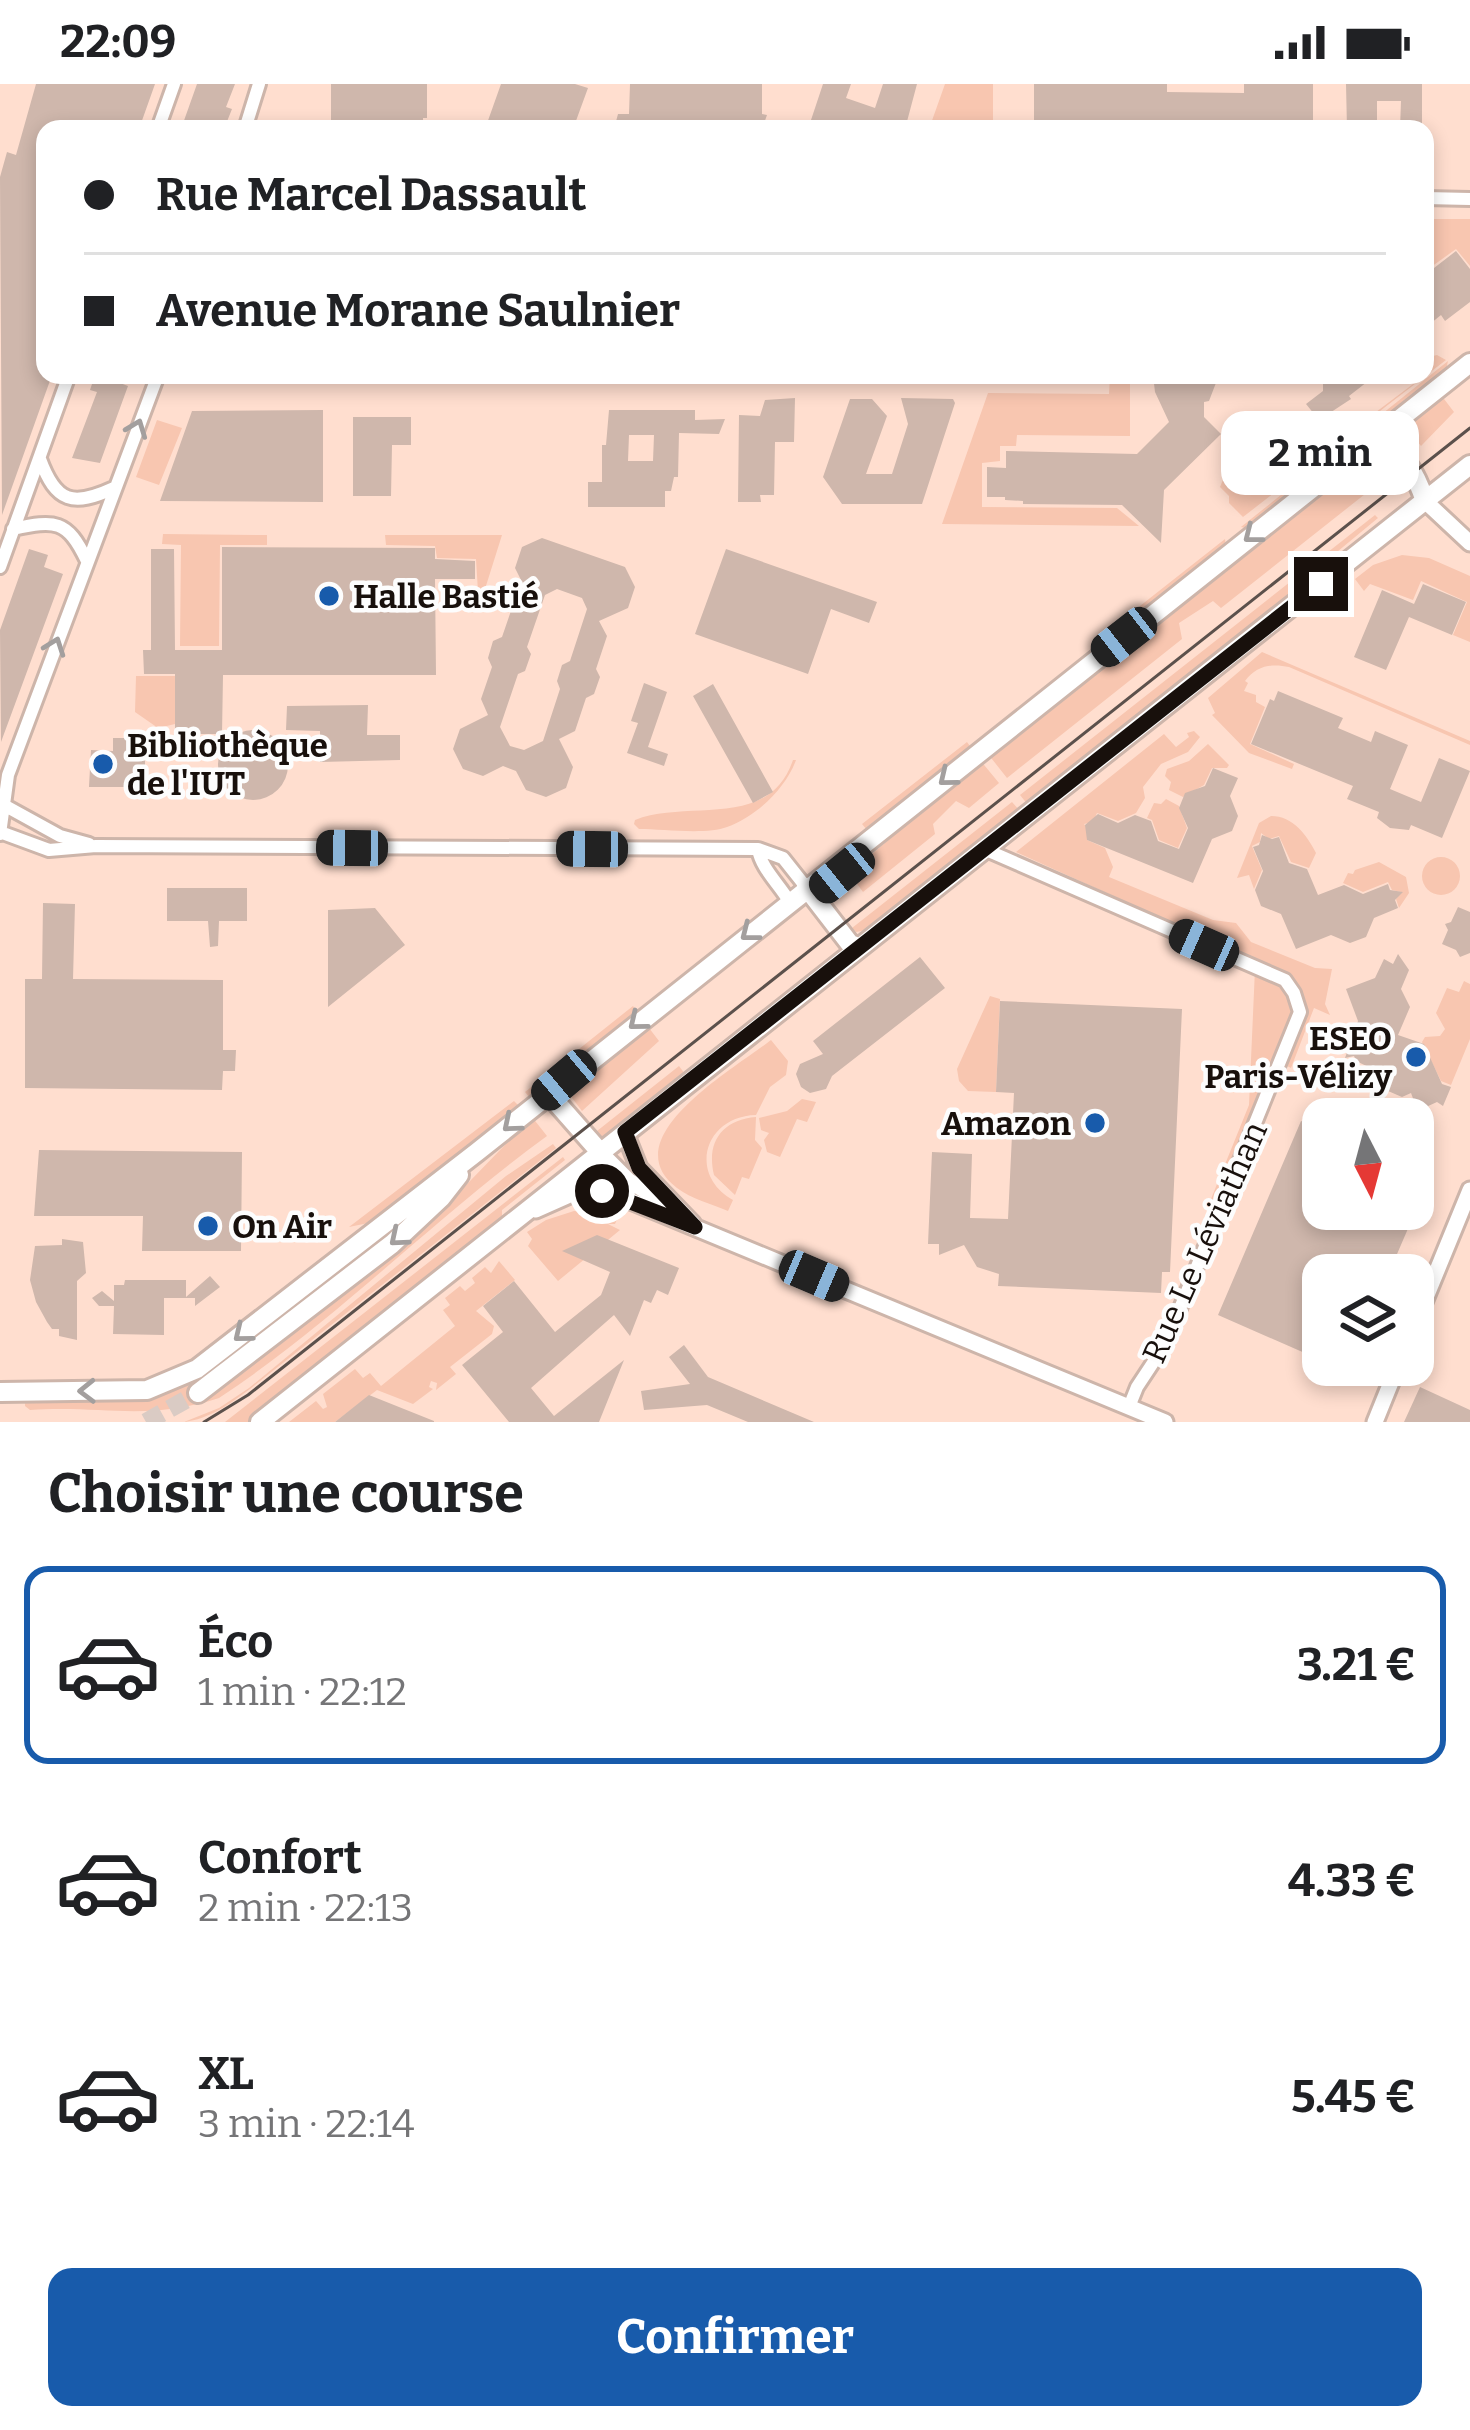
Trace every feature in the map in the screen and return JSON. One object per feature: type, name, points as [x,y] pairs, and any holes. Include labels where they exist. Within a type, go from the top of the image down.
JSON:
[{"type":"main road","points":[[0,1392],[147,1390],[172,1382],[220,1352],[789,901],[820,891],[873,848],[877,834],[1470,363]]},
{"type":"main road","points":[[1377,436],[1408,465],[1425,501]]},
{"type":"main road","points":[[260,1422],[519,1215],[595,1146],[625,1132],[1470,465]]},
{"type":"main road","points":[[811,895],[850,944],[858,947]]},
{"type":"main road","points":[[545,1096],[595,1146]]},
{"type":"main road","points":[[198,1393],[392,1244],[441,1198],[477,1152]]},
{"type":"street","points":[[161,120],[174,84]]},
{"type":"street","points":[[248,120],[259,84]]},
{"type":"street","points":[[1434,198],[1470,199]]},
{"type":"street","points":[[0,567],[66,384]]},
{"type":"street","points":[[154,384],[8,775],[0,833],[49,850],[96,846],[758,849],[783,858],[811,895]]},
{"type":"street","points":[[40,458],[55,491],[68,498],[81,500],[114,488]]},
{"type":"street","points":[[1425,501],[1470,542]]},
{"type":"street","points":[[13,529],[45,522],[59,525],[72,533],[87,561]]},
{"type":"street","points":[[2,804],[60,836],[96,846]]},
{"type":"street","points":[[758,849],[760,863],[789,901]]},
{"type":"street","name":"Rue Le Léviathan","points":[[984,849],[1285,980],[1300,1012],[1166,1342],[1129,1407]]},
{"type":"street","points":[[625,1132],[639,1168],[695,1227]]},
{"type":"street","points":[[595,1146],[628,1181],[681,1211]]},
{"type":"street","points":[[519,1215],[581,1190],[602,1191],[1165,1422]]},
{"type":"street","points":[[1434,1278],[1470,1190]]},
{"type":"street","points":[[1375,1422],[1390,1386]]},
{"type":"shaded area","points":[[0,84],[1470,84],[1470,1422],[0,1422]]},
{"type":"shaded area","points":[[945,84],[993,84],[993,120],[932,120]]},
{"type":"shaded area","points":[[1434,219],[1470,219],[1470,266],[1456,249],[1434,265]]},
{"type":"shaded area","points":[[1434,356],[1446,360],[1434,369]]},
{"type":"shaded area","points":[[1448,361],[1445,375],[1434,384],[1434,372]]},
{"type":"shaded area","points":[[1110,384],[1130,384],[1130,436],[1017,435],[1016,446],[1000,446],[1000,461],[982,463],[982,507],[1117,508],[1139,526],[942,524],[988,393],[1109,394]]},
{"type":"shaded area","points":[[1415,384],[1243,517],[1220,487],[1238,443],[1247,456],[1243,484],[1259,494],[1274,491],[1283,470],[1290,477]]},
{"type":"shaded area","points":[[1419,384],[1434,384],[1250,529],[1241,527]]},
{"type":"shaded area","points":[[1441,395],[1454,412],[1421,446],[1404,425]]},
{"type":"shaded area","points":[[157,420],[182,428],[159,485],[136,477]]},
{"type":"shaded area","points":[[1380,454],[1398,468],[1221,608],[1213,601],[1179,623],[1182,639],[1007,778],[988,754],[1365,456]]},
{"type":"shaded area","points":[[1375,515],[1378,518],[1314,571],[1313,580],[1028,805],[1020,795]]},
{"type":"shaded area","points":[[163,534],[267,535],[267,545],[220,545],[219,646],[180,646],[181,545],[162,544]]},
{"type":"shaded area","points":[[385,535],[502,535],[479,608],[476,559],[437,558],[435,546],[386,545]]},
{"type":"shaded area","points":[[1225,539],[1226,546],[1104,643],[1093,643]]},
{"type":"shaded area","points":[[1402,555],[1429,558],[1470,576],[1470,642],[1453,635],[1467,602],[1421,581],[1413,600],[1370,584],[1364,591],[1355,579],[1373,565]]},
{"type":"shaded area","points":[[1262,652],[1470,741],[1470,745],[1276,665],[1259,669],[1245,681],[1244,691],[1256,695],[1256,702],[1265,707],[1250,744],[1294,764],[1292,769],[1249,753],[1212,715],[1208,698]]},
{"type":"shaded area","points":[[136,676],[175,676],[175,724],[158,728],[135,712]]},
{"type":"shaded area","points":[[1194,731],[1200,737],[1188,752],[1161,764],[1143,787],[1145,798],[1136,813],[1118,821],[1097,813],[1093,822],[1084,824],[1090,831],[1087,840],[1105,848],[1113,867],[1109,877],[1213,920],[1236,923],[1251,942],[1315,968],[1332,969],[1325,1004],[1330,1015],[1314,1008],[1291,1068],[1287,1066],[1304,1009],[1292,977],[1016,852],[1164,734],[1176,747]]},
{"type":"shaded area","points":[[967,742],[972,749],[867,830],[862,824]]},
{"type":"shaded area","points":[[1208,744],[1227,768],[1212,768],[1204,785],[1183,797],[1169,790],[1167,769],[1189,761]]},
{"type":"shaded area","points":[[793,760],[785,781],[769,800],[727,827],[684,831],[639,829],[634,824],[656,814],[746,805],[781,782]]},
{"type":"shaded area","points":[[980,760],[999,783],[969,808],[956,801],[933,824],[935,834],[863,892],[849,873]]},
{"type":"shaded area","points":[[1166,799],[1179,806],[1187,828],[1178,848],[1159,840],[1147,818],[1154,803]]},
{"type":"shaded area","points":[[1012,802],[1020,811],[868,930],[852,928]]},
{"type":"shaded area","points":[[1271,816],[1298,828],[1316,853],[1309,868],[1291,862],[1279,836],[1269,839],[1261,833],[1260,842],[1252,846],[1262,870],[1254,889],[1249,875],[1237,878],[1259,823]]},
{"type":"shaded area","points":[[1441,857],[1455,862],[1460,876],[1455,890],[1441,895],[1427,890],[1422,876],[1427,862]]},
{"type":"shaded area","points":[[1379,862],[1406,877],[1409,893],[1399,908],[1396,899],[1401,892],[1392,890],[1388,882],[1363,892],[1343,883],[1348,873]]},
{"type":"shaded area","points":[[1255,969],[1282,988],[1293,1018],[1213,1208],[1211,1199],[1249,1105]]},
{"type":"shaded area","points":[[1464,981],[1470,984],[1470,1039],[1451,1085],[1441,1081],[1422,1042],[1425,1037],[1440,1036],[1445,1029],[1436,1013],[1447,988],[1459,992]]},
{"type":"shaded area","points":[[990,996],[1000,999],[996,1092],[968,1091],[957,1069]]},
{"type":"shaded area","points":[[633,1006],[638,1013],[530,1098],[525,1092]]},
{"type":"shaded area","points":[[646,1024],[659,1041],[582,1111],[566,1090]]},
{"type":"shaded area","points":[[771,1040],[788,1061],[786,1075],[770,1087],[756,1115],[724,1125],[708,1148],[710,1176],[733,1200],[728,1211],[677,1188],[661,1168],[659,1148],[686,1106]]},
{"type":"shaded area","points":[[679,1066],[685,1074],[602,1137],[597,1131]]},
{"type":"shaded area","points":[[802,1099],[816,1102],[807,1122],[797,1119],[780,1157],[767,1152],[764,1140],[769,1133],[761,1130],[759,1118],[787,1111]]},
{"type":"shaded area","points":[[514,1101],[519,1106],[373,1222],[349,1227]]},
{"type":"shaded area","points":[[532,1117],[547,1136],[304,1336],[219,1398],[205,1402],[438,1214]]},
{"type":"shaded area","points":[[756,1117],[755,1140],[762,1148],[749,1179],[742,1177],[735,1195],[714,1175],[712,1152],[726,1128]]},
{"type":"shaded area","points":[[553,1144],[556,1148],[250,1389],[211,1414],[184,1422],[219,1408],[249,1388],[506,1176]]},
{"type":"shaded area","points":[[563,1157],[502,1210],[502,1219],[248,1422],[225,1422]]},
{"type":"shaded area","points":[[574,1211],[619,1215],[615,1224],[608,1224],[620,1230],[558,1281],[528,1246],[532,1239],[527,1232]]},
{"type":"shaded area","points":[[499,1261],[515,1280],[476,1311],[494,1326],[492,1334],[450,1367],[456,1374],[436,1390],[437,1383],[431,1381],[433,1389],[413,1404],[377,1390],[335,1422],[289,1422],[316,1401],[323,1409],[327,1407],[323,1394],[355,1369],[363,1378],[370,1373],[381,1386],[455,1326],[443,1310],[450,1305],[445,1298],[460,1286],[465,1291],[475,1283],[472,1278],[485,1267],[491,1273]]},
{"type":"shaded area","points":[[190,1381],[205,1402],[146,1411],[30,1410],[25,1406],[25,1402],[142,1398]]},
{"type":"building","points":[[36,84],[155,84],[142,120],[36,120],[36,384],[49,384],[2,515],[0,177],[7,152],[16,155]]},
{"type":"building","points":[[197,84],[235,84],[226,107],[232,109],[228,120],[184,120]]},
{"type":"building","points":[[331,84],[427,84],[427,118],[423,120],[331,120]]},
{"type":"building","points":[[501,84],[588,88],[576,120],[488,120]]},
{"type":"building","points":[[630,84],[762,84],[762,114],[767,115],[765,120],[616,120],[618,114],[629,114]]},
{"type":"building","points":[[823,84],[851,84],[846,98],[875,108],[883,84],[917,84],[907,120],[811,120]]},
{"type":"building","points":[[1034,84],[1167,84],[1167,92],[1244,93],[1244,84],[1313,84],[1313,120],[1034,120]]},
{"type":"building","points":[[1346,84],[1422,84],[1422,120],[1400,120],[1401,101],[1377,101],[1377,120],[1347,120]]},
{"type":"building","points":[[1456,251],[1470,269],[1470,302],[1445,321],[1441,315],[1434,321],[1434,268]]},
{"type":"building","points":[[92,384],[128,386],[100,463],[72,458],[97,392],[90,390]]},
{"type":"building","points":[[1154,384],[1216,384],[1209,401],[1204,402],[1204,417],[1221,434],[1164,490],[1161,543],[1122,505],[1023,504],[987,497],[987,467],[1006,468],[1006,451],[1137,454],[1169,422]]},
{"type":"building","points":[[1323,384],[1364,384],[1319,420],[1306,404],[1323,391]]},
{"type":"building","points":[[795,398],[794,442],[775,442],[774,495],[760,495],[761,502],[738,502],[739,415],[760,416],[765,400]]},
{"type":"building","points":[[901,398],[953,399],[955,403],[922,504],[842,504],[823,477],[850,399],[872,399],[887,416],[866,474],[892,474],[908,424]]},
{"type":"building","points":[[323,410],[323,502],[160,501],[192,411]]},
{"type":"building","points":[[609,410],[695,410],[695,420],[725,419],[719,434],[679,433],[678,477],[671,491],[665,491],[665,507],[588,507],[588,482],[602,482],[602,445],[606,445]],"holes":[[[629,435],[654,435],[653,461],[628,461]]]},
{"type":"building","points":[[353,417],[411,417],[411,445],[392,445],[391,496],[353,496]]},
{"type":"building","points":[[542,538],[625,567],[635,587],[628,608],[599,621],[607,636],[596,669],[600,677],[594,694],[586,698],[575,731],[559,739],[573,767],[566,788],[546,797],[526,790],[516,771],[503,766],[483,776],[463,769],[453,749],[460,729],[488,715],[481,699],[492,667],[488,658],[493,641],[502,637],[513,605],[529,596],[515,568],[522,547]],"holes":[[[557,589],[582,598],[587,609],[570,661],[562,665],[557,681],[560,689],[543,741],[524,750],[510,746],[500,727],[518,674],[525,671],[531,654],[527,647],[545,595]]]},
{"type":"building","name":"Halle Bastié","points":[[222,547],[435,548],[435,559],[475,561],[475,579],[435,579],[436,675],[223,675],[222,734],[175,734],[175,674],[144,674],[143,650],[151,650],[151,549],[174,549],[175,650],[222,650]]},
{"type":"building","points":[[29,549],[48,555],[44,567],[63,574],[1,742],[0,630]]},
{"type":"building","points":[[726,549],[877,602],[869,623],[831,609],[808,674],[695,634]]},
{"type":"building","points":[[1423,584],[1466,602],[1452,635],[1409,617],[1386,670],[1354,657],[1382,590],[1414,604]]},
{"type":"building","points":[[644,683],[667,692],[648,747],[668,754],[664,766],[627,753],[638,723],[631,721]]},
{"type":"building","points":[[713,684],[773,792],[753,803],[693,696]]},
{"type":"building","points":[[1278,691],[1343,718],[1338,728],[1371,742],[1375,731],[1408,745],[1390,789],[1421,802],[1439,758],[1470,771],[1442,838],[1411,825],[1409,830],[1390,828],[1377,818],[1379,812],[1347,799],[1353,786],[1251,744]]},
{"type":"building","points":[[368,705],[367,735],[400,735],[400,760],[320,762],[320,731],[286,730],[287,706]]},
{"type":"building","points":[[253,730],[278,740],[288,765],[278,790],[253,800],[228,790],[218,765],[228,740]]},
{"type":"building","points":[[113,738],[145,738],[145,787],[89,787],[91,750],[113,751]]},
{"type":"building","points":[[1213,768],[1238,778],[1230,796],[1238,816],[1232,831],[1212,839],[1193,883],[1087,840],[1085,825],[1098,814],[1118,823],[1135,815],[1151,821],[1158,841],[1179,849],[1188,828],[1179,808],[1185,793],[1205,786]]},
{"type":"building","points":[[1262,835],[1279,837],[1289,863],[1307,869],[1318,895],[1344,885],[1363,894],[1388,884],[1390,890],[1403,892],[1395,900],[1398,908],[1374,918],[1366,937],[1350,943],[1331,935],[1296,949],[1281,914],[1261,906],[1255,890],[1263,871],[1253,847]]},
{"type":"building","points":[[167,888],[247,888],[247,921],[219,921],[218,946],[210,947],[208,921],[167,921]]},
{"type":"building","points":[[43,903],[75,904],[73,979],[223,980],[223,1050],[236,1050],[235,1071],[223,1071],[222,1090],[25,1088],[25,979],[42,979]]},
{"type":"building","points":[[1458,907],[1470,912],[1470,953],[1460,957],[1442,944],[1448,930],[1445,924]]},
{"type":"building","points":[[375,908],[405,945],[328,1007],[328,910]]},
{"type":"building","points":[[1398,954],[1409,970],[1401,989],[1410,1007],[1398,1035],[1424,1044],[1442,1084],[1451,1087],[1443,1106],[1434,1103],[1434,1098],[1413,1098],[1411,1093],[1402,1097],[1388,1091],[1379,1072],[1354,1056],[1345,1058],[1358,1021],[1346,989],[1375,978],[1384,959],[1393,964]]},
{"type":"building","points":[[920,957],[945,988],[832,1076],[826,1089],[810,1093],[801,1087],[796,1074],[800,1064],[823,1054],[813,1041]]},
{"type":"building","name":"Amazon","points":[[1000,1001],[1182,1009],[1170,1272],[1162,1272],[1161,1293],[998,1286],[999,1274],[977,1267],[964,1245],[939,1255],[939,1244],[928,1244],[932,1152],[972,1154],[970,1218],[1008,1219],[1014,1093],[996,1092]]},
{"type":"building","points":[[1302,1121],[1302,1230],[1407,1230],[1397,1254],[1302,1254],[1302,1352],[1218,1315]]},
{"type":"building","points":[[39,1150],[242,1152],[241,1251],[142,1251],[143,1216],[34,1216]]},
{"type":"building","points":[[597,1235],[679,1268],[668,1295],[657,1290],[651,1303],[644,1300],[630,1336],[614,1315],[531,1388],[554,1416],[624,1360],[599,1422],[509,1422],[462,1365],[503,1332],[483,1306],[514,1281],[555,1332],[601,1295],[610,1272],[562,1251]]},
{"type":"building","points":[[62,1239],[83,1242],[86,1273],[77,1281],[77,1340],[52,1329],[30,1280],[35,1246],[62,1245]]},
{"type":"building","points":[[210,1276],[220,1287],[195,1306],[195,1298],[164,1298],[164,1335],[113,1334],[114,1306],[99,1306],[92,1298],[102,1291],[114,1301],[114,1285],[124,1285],[125,1280],[186,1280],[186,1297]]},
{"type":"building","points":[[684,1345],[708,1377],[814,1422],[748,1422],[707,1405],[644,1410],[641,1391],[690,1384],[669,1357]]},
{"type":"building","points":[[1420,1387],[1470,1410],[1470,1422],[1404,1422]]},
{"type":"building","points":[[369,1395],[434,1421],[434,1422],[335,1422]]},
{"type":"tunnel","points":[[146,1422],[198,1393]]},
{"type":"tram line","points":[[204,1422],[248,1395],[1470,428]]},
{"type":"place","name":"Halle Bastié","points":[[329,596]]},
{"type":"place","name":"Bibliothèque de l'IUT","points":[[103,764]]},
{"type":"place","name":"ESEO Paris-Vélizy","points":[[1416,1057]]},
{"type":"place","name":"Amazon","points":[[1095,1123]]},
{"type":"place","name":"On Air","points":[[208,1226]]},
{"type":"route","points":[[602,1191],[695,1227],[639,1168],[625,1132],[1321,584]]}]
